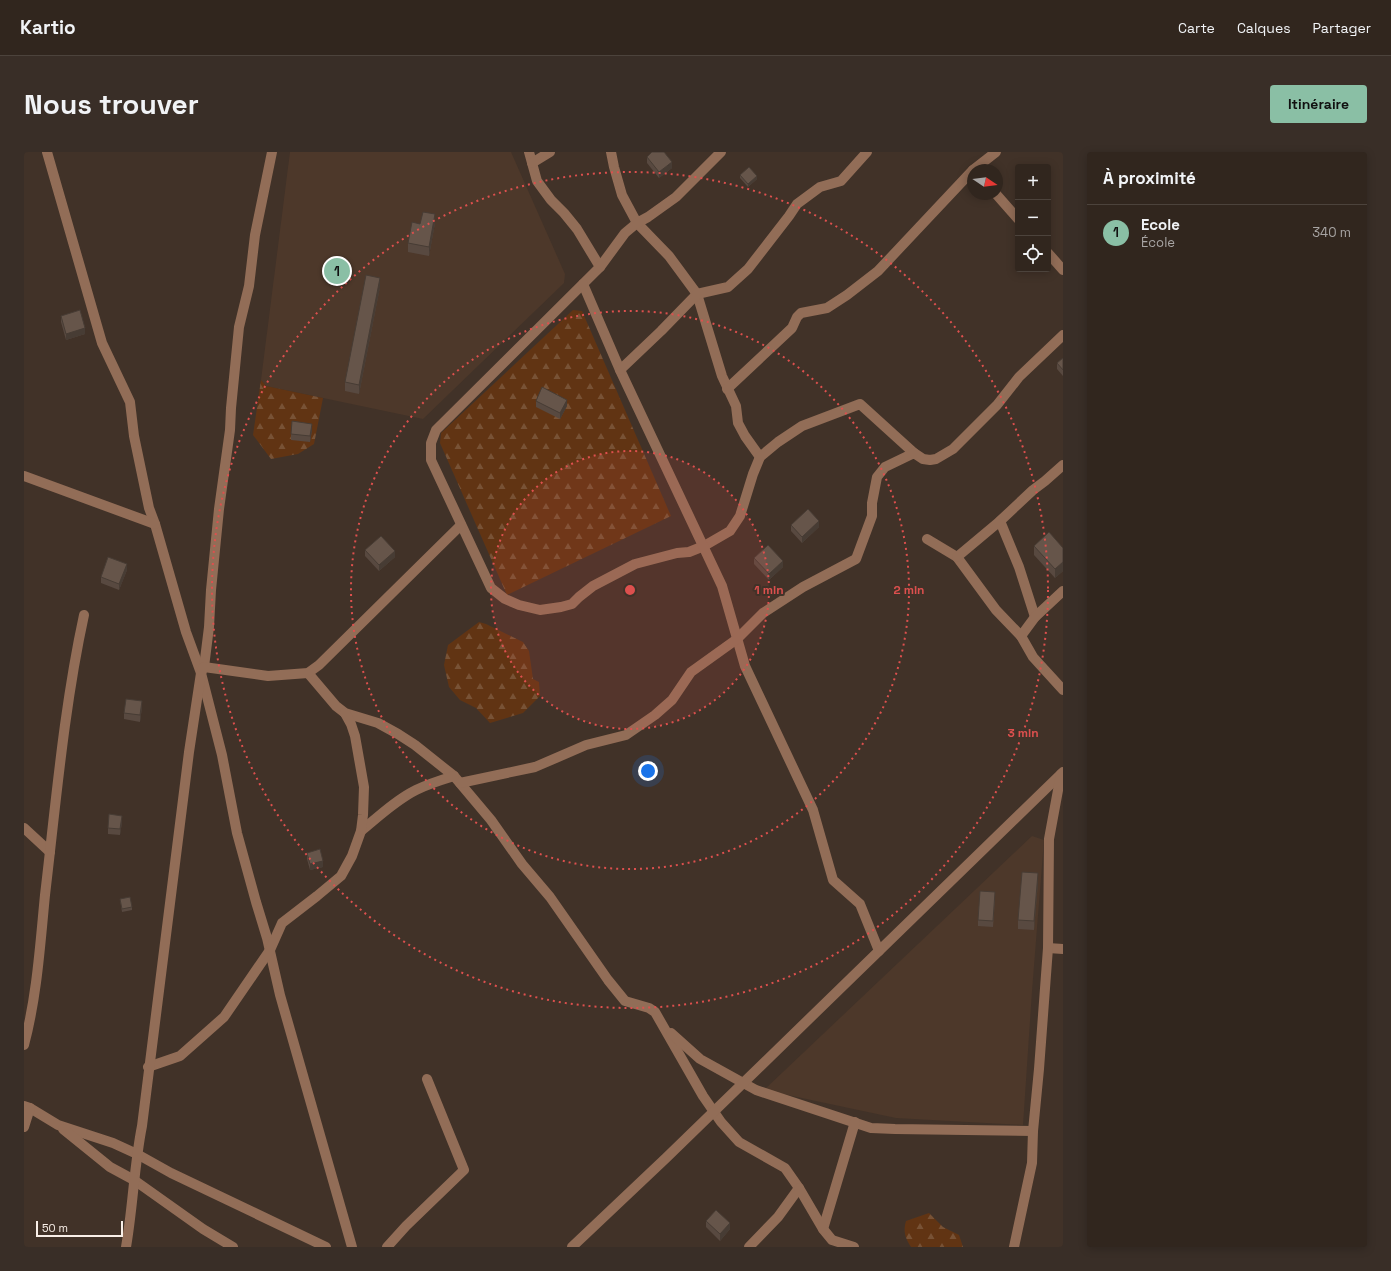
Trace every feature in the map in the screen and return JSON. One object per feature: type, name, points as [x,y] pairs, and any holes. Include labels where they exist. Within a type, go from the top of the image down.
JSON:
[{"type":"street","points":[[47,152],[102,343],[130,402],[148,508],[155,524],[186,632],[203,670],[222,755],[237,833],[270,950],[280,995],[352,1247]]},
{"type":"street","points":[[126,1247],[188,752],[203,670],[209,627],[219,509],[230,430],[239,327],[248,286],[255,235],[272,152]]},
{"type":"street","points":[[529,152],[537,181],[551,200],[577,229],[600,267]]},
{"type":"street","points":[[532,163],[550,152]]},
{"type":"street","points":[[611,152],[622,195],[637,223],[670,256],[697,294],[722,376],[736,406],[738,423],[744,436],[760,457]]},
{"type":"street","points":[[721,152],[676,197],[637,223],[625,233],[600,267],[436,430],[430,443],[431,460],[491,588],[505,599],[519,605],[540,610],[561,607],[572,604],[592,586],[635,564],[677,553],[689,552],[704,546],[730,531],[740,516],[760,457],[778,442],[802,426],[860,404],[914,453],[923,459],[936,459],[953,449],[997,405],[1019,377],[1063,335]]},
{"type":"street","points":[[620,370],[662,331],[697,294],[728,287],[748,269],[797,204],[820,187],[841,181],[867,152]]},
{"type":"street","points":[[981,164],[996,152]]},
{"type":"street","points":[[727,389],[792,328],[797,317],[801,313],[827,308],[847,295],[878,271],[967,177]]},
{"type":"street","points":[[1001,200],[1015,216]]},
{"type":"street","points":[[1051,256],[1063,270]]},
{"type":"street","points":[[583,284],[620,370],[722,586],[745,666],[813,810],[833,880],[860,904],[879,951]]},
{"type":"street","points":[[361,831],[398,801],[415,790],[432,783],[535,767],[586,745],[626,734],[655,715],[672,700],[691,672],[737,639],[763,613],[803,587],[856,558],[872,516],[872,504],[877,477],[885,467],[914,453]]},
{"type":"street","points":[[957,557],[1000,521],[1032,490],[1063,465]]},
{"type":"street","points":[[24,476],[155,524]]},
{"type":"street","points":[[1000,521],[1019,567],[1035,617]]},
{"type":"street","points":[[203,670],[268,676],[308,673],[319,665],[461,525]]},
{"type":"street","points":[[927,539],[957,557],[996,610],[1021,636],[1033,657],[1063,690]]},
{"type":"street","points":[[1021,636],[1035,617],[1063,591]]},
{"type":"street","points":[[24,1045],[31,1020],[36,988],[64,732],[84,615]]},
{"type":"street","points":[[308,673],[336,706],[345,713],[378,723],[398,734],[426,754],[457,780],[491,820],[522,864],[550,897],[608,980],[625,1000],[649,1008],[655,1012],[703,1096],[721,1122],[739,1142],[785,1168],[799,1188],[823,1229],[832,1240],[854,1247]]},
{"type":"street","points":[[148,1067],[180,1056],[224,1017],[270,950],[282,923],[341,876],[352,856],[361,831],[364,804],[363,782],[355,736],[345,713]]},
{"type":"street","points":[[572,1247],[744,1083],[1062,773]]},
{"type":"street","points":[[1014,1247],[1032,1163],[1032,1131],[1039,1069],[1048,948],[1049,839],[1062,773]]},
{"type":"street","points":[[24,828],[50,852]]},
{"type":"street","points":[[1048,948],[1063,949]]},
{"type":"street","points":[[664,1027],[700,1059],[756,1090],[871,1128],[1032,1131]]},
{"type":"street","points":[[387,1247],[406,1226],[464,1170],[427,1079]]},
{"type":"street","points":[[24,1127],[27,1107],[58,1125],[110,1167],[134,1180],[203,1229],[233,1247]]},
{"type":"street","points":[[823,1229],[855,1122]]},
{"type":"street","points":[[58,1125],[113,1143],[137,1154],[171,1173],[326,1247]]},
{"type":"street","points":[[749,1247],[778,1217],[799,1188]]},
{"type":"shaded area","points":[[290,152],[511,152],[565,274],[564,283],[423,419],[266,386],[261,380]]},
{"type":"shaded area","points":[[1032,836],[1044,840],[1023,1125],[896,1118],[764,1090]]},
{"type":"green space","points":[[573,310],[582,311],[671,516],[507,595],[440,443],[441,433]]},
{"type":"green space","points":[[261,380],[266,386],[323,398],[314,444],[298,454],[271,459],[253,435]]},
{"type":"green space","points":[[479,622],[523,642],[529,651],[533,679],[539,682],[540,696],[523,713],[490,723],[476,708],[460,700],[449,687],[444,665],[448,645]]},
{"type":"green space","points":[[929,1213],[943,1227],[959,1235],[963,1247],[911,1247],[905,1234],[906,1221]]},
{"type":"building","points":[[652,152],[664,152],[672,162],[659,172],[647,157]]},
{"type":"building","points":[[749,167],[757,176],[748,184],[740,175]]},
{"type":"building","points":[[423,212],[435,214],[429,247],[408,243],[412,222],[420,224]]},
{"type":"building","points":[[366,275],[380,278],[359,385],[345,382]]},
{"type":"building","points":[[80,310],[85,328],[66,334],[61,316]]},
{"type":"building","points":[[1063,358],[1063,370],[1057,363]]},
{"type":"building","points":[[542,387],[567,400],[560,413],[536,401]]},
{"type":"building","points":[[292,421],[312,424],[310,436],[291,434]]},
{"type":"building","points":[[808,509],[819,521],[802,537],[791,525]]},
{"type":"building","points":[[1049,532],[1063,548],[1063,562],[1055,569],[1034,546]]},
{"type":"building","points":[[381,536],[395,551],[379,565],[365,550]]},
{"type":"building","points":[[768,545],[783,561],[769,574],[754,558]]},
{"type":"building","points":[[108,557],[127,564],[119,584],[101,577]]},
{"type":"building","points":[[126,699],[142,701],[140,715],[124,713]]},
{"type":"building","points":[[109,814],[122,816],[120,829],[108,828]]},
{"type":"building","points":[[320,849],[323,861],[310,864],[307,853]]},
{"type":"building","points":[[1022,872],[1038,873],[1034,921],[1018,920]]},
{"type":"building","points":[[980,891],[995,892],[993,921],[978,920]]},
{"type":"building","points":[[130,897],[132,907],[122,909],[120,899]]},
{"type":"building","points":[[716,1210],[730,1223],[720,1234],[706,1221]]},
{"type":"place","name":"Ecole","points":[[337,271]]}]
